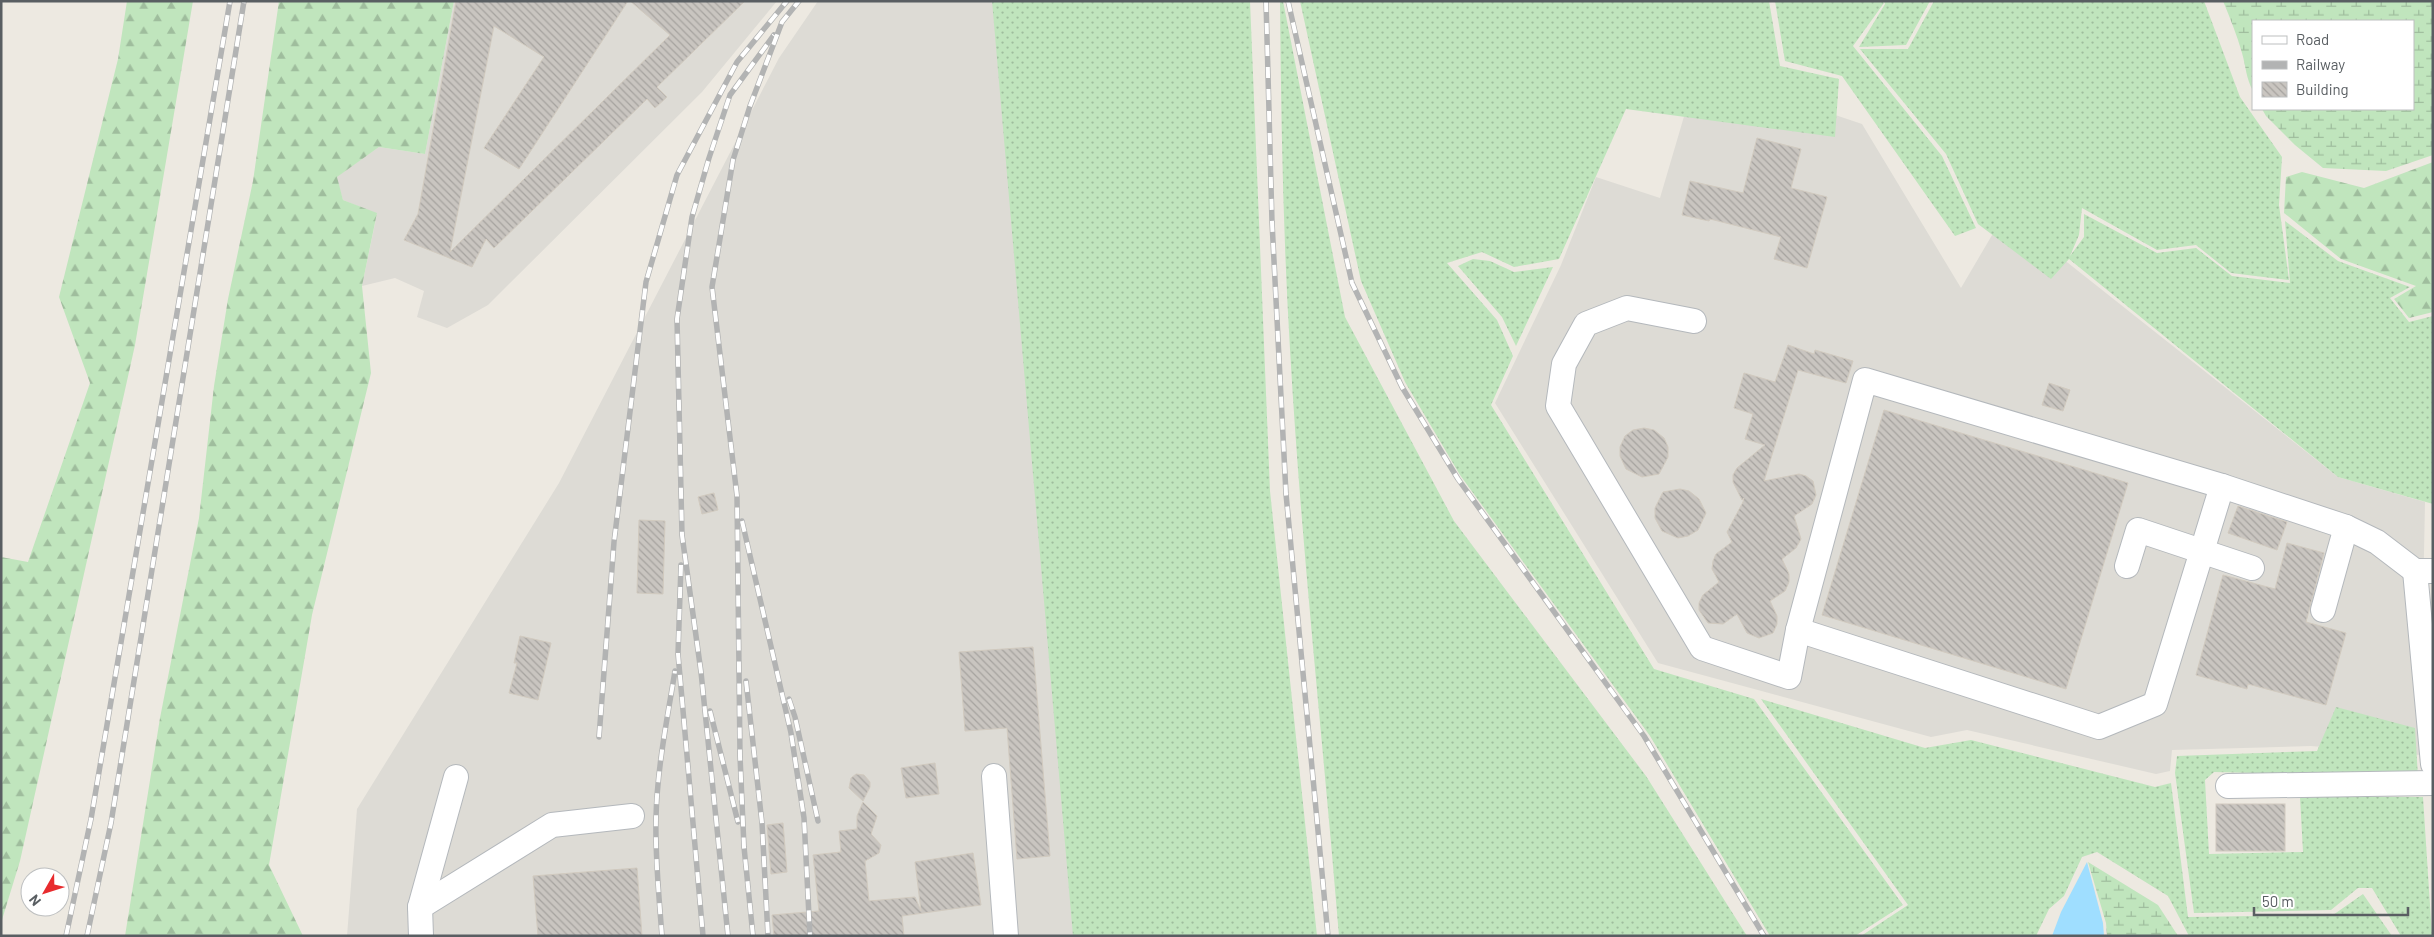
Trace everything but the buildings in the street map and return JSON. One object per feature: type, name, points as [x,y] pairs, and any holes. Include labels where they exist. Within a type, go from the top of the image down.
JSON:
[{"type":"street","points":[[1694,322],[1627,308],[1586,324],[1564,364],[1558,406],[1702,648],[1789,677],[1798,630],[1865,380],[2222,486],[2346,527],[2377,542],[2424,571],[2433,764]]},
{"type":"street","points":[[1798,630],[2099,727],[2155,704],[2222,486]]},
{"type":"street","points":[[2323,610],[2346,527]]},
{"type":"street","points":[[2127,566],[2138,530],[2252,568]]},
{"type":"street","points":[[994,776],[1006,936]]},
{"type":"street","points":[[421,936],[420,907],[456,777]]},
{"type":"street","points":[[2228,786],[2433,783]]},
{"type":"street","points":[[420,907],[552,825],[632,816]]},
{"type":"shaded area","points":[[454,1],[777,1],[702,92],[488,305],[447,328],[417,317],[424,291],[395,278],[362,286],[377,214],[343,200],[336,177],[379,147],[425,154]]},
{"type":"shaded area","points":[[818,1],[998,1],[1081,936],[347,936],[357,809],[559,483],[779,58]]},
{"type":"shaded area","points":[[1698,69],[1862,124],[1961,288],[2005,213],[2338,477],[2425,502],[2420,755],[2311,746],[2172,750],[2170,771],[2156,774],[1967,730],[1931,737],[1658,663],[1495,403],[1561,265],[1596,177],[1660,198]]},
{"type":"green space","points":[[127,1],[193,1],[135,345],[20,861],[1,923],[1,557],[28,562],[90,383],[59,297],[118,59]]},
{"type":"green space","points":[[279,1],[454,1],[425,154],[379,147],[337,177],[343,200],[377,213],[362,286],[371,373],[312,615],[269,865],[303,936],[125,936],[160,718],[199,518],[214,386],[228,299],[253,181]]},
{"type":"green space","points":[[992,1],[1250,1],[1270,491],[1317,936],[1073,936]]},
{"type":"green space","points":[[1280,1],[1283,1],[1345,317],[1454,521],[1646,776],[1747,936],[1339,936],[1306,569],[1295,422],[1284,219]]},
{"type":"green space","points":[[1300,1],[1769,1],[1780,66],[1839,79],[1835,137],[1626,109],[1559,259],[1514,267],[1482,252],[1447,263],[1497,320],[1513,356],[1491,405],[1654,669],[1754,699],[1903,905],[1855,936],[1770,936],[1650,736],[1460,475],[1405,382],[1361,281]]},
{"type":"green space","points":[[1775,1],[1882,1],[1884,3],[1853,46],[1942,156],[1976,228],[1955,236],[1842,76],[1785,61]]},
{"type":"green space","points":[[1884,1],[1930,1],[1906,45],[1859,47],[1885,4]]},
{"type":"green space","points":[[1934,1],[2204,1],[2240,97],[2282,157],[2279,205],[2289,280],[2231,273],[2196,245],[2157,250],[2082,208],[2079,235],[2070,256],[2084,237],[2084,214],[2157,253],[2196,248],[2232,276],[2290,283],[2285,221],[2338,261],[2410,287],[2390,298],[2409,322],[2433,316],[2433,504],[2338,477],[2069,259],[2051,279],[1978,224],[1946,154],[1860,49],[1908,49]]},
{"type":"green space","points":[[2223,1],[2433,1],[2433,155],[2386,171],[2323,168],[2295,145],[2266,116],[2263,110],[2414,110],[2414,20],[2252,20],[2252,88],[2247,77],[2238,40]]},
{"type":"green space","points":[[2433,162],[2433,312],[2409,318],[2394,299],[2416,286],[2341,259],[2284,213],[2286,177],[2302,172],[2364,188]]},
{"type":"green space","points":[[1473,259],[1490,261],[1514,272],[1553,267],[1516,346],[1502,317],[1458,266]]},
{"type":"green space","points":[[1761,699],[1925,748],[1971,740],[2155,787],[2171,783],[2188,917],[2333,915],[2363,894],[2392,936],[2189,936],[2168,896],[2097,852],[2082,857],[2064,896],[2049,909],[2036,936],[1861,936],[1908,905]]},
{"type":"green space","points":[[2336,707],[2415,728],[2418,777],[2214,772],[2205,780],[2209,854],[2303,852],[2300,797],[2423,797],[2432,936],[2401,936],[2372,888],[2358,888],[2331,910],[2194,913],[2175,773],[2177,756],[2317,751]]},
{"type":"green space","points":[[2088,862],[2158,905],[2178,936],[2107,936],[2106,923]]},
{"type":"water","points":[[2087,862],[2103,923],[2104,936],[2052,936],[2061,912]]},
{"type":"railway","points":[[66,936],[91,819],[230,1]]},
{"type":"railway","points":[[87,936],[111,823],[244,1]]},
{"type":"railway","points":[[599,737],[614,542],[646,282],[677,175],[737,62],[787,1]]},
{"type":"railway","points":[[753,936],[744,847],[740,756],[737,496],[712,287],[733,160],[750,106],[782,22],[799,1]]},
{"type":"railway","points":[[1266,1],[1272,222],[1286,494],[1328,936]]},
{"type":"railway","points":[[1288,1],[1352,283],[1402,387],[1458,479],[1644,736],[1764,936]]},
{"type":"railway","points":[[728,936],[701,672],[682,535],[677,319],[692,217],[730,95],[774,35]]},
{"type":"railway","points":[[742,521],[791,733],[804,818],[810,936]]},
{"type":"railway","points":[[681,565],[678,654],[703,936]]},
{"type":"railway","points":[[662,936],[656,818],[658,781],[675,671]]},
{"type":"railway","points":[[746,681],[762,823],[768,936]]},
{"type":"railway","points":[[789,699],[795,717],[818,821]]},
{"type":"railway","points":[[710,711],[738,822]]}]
